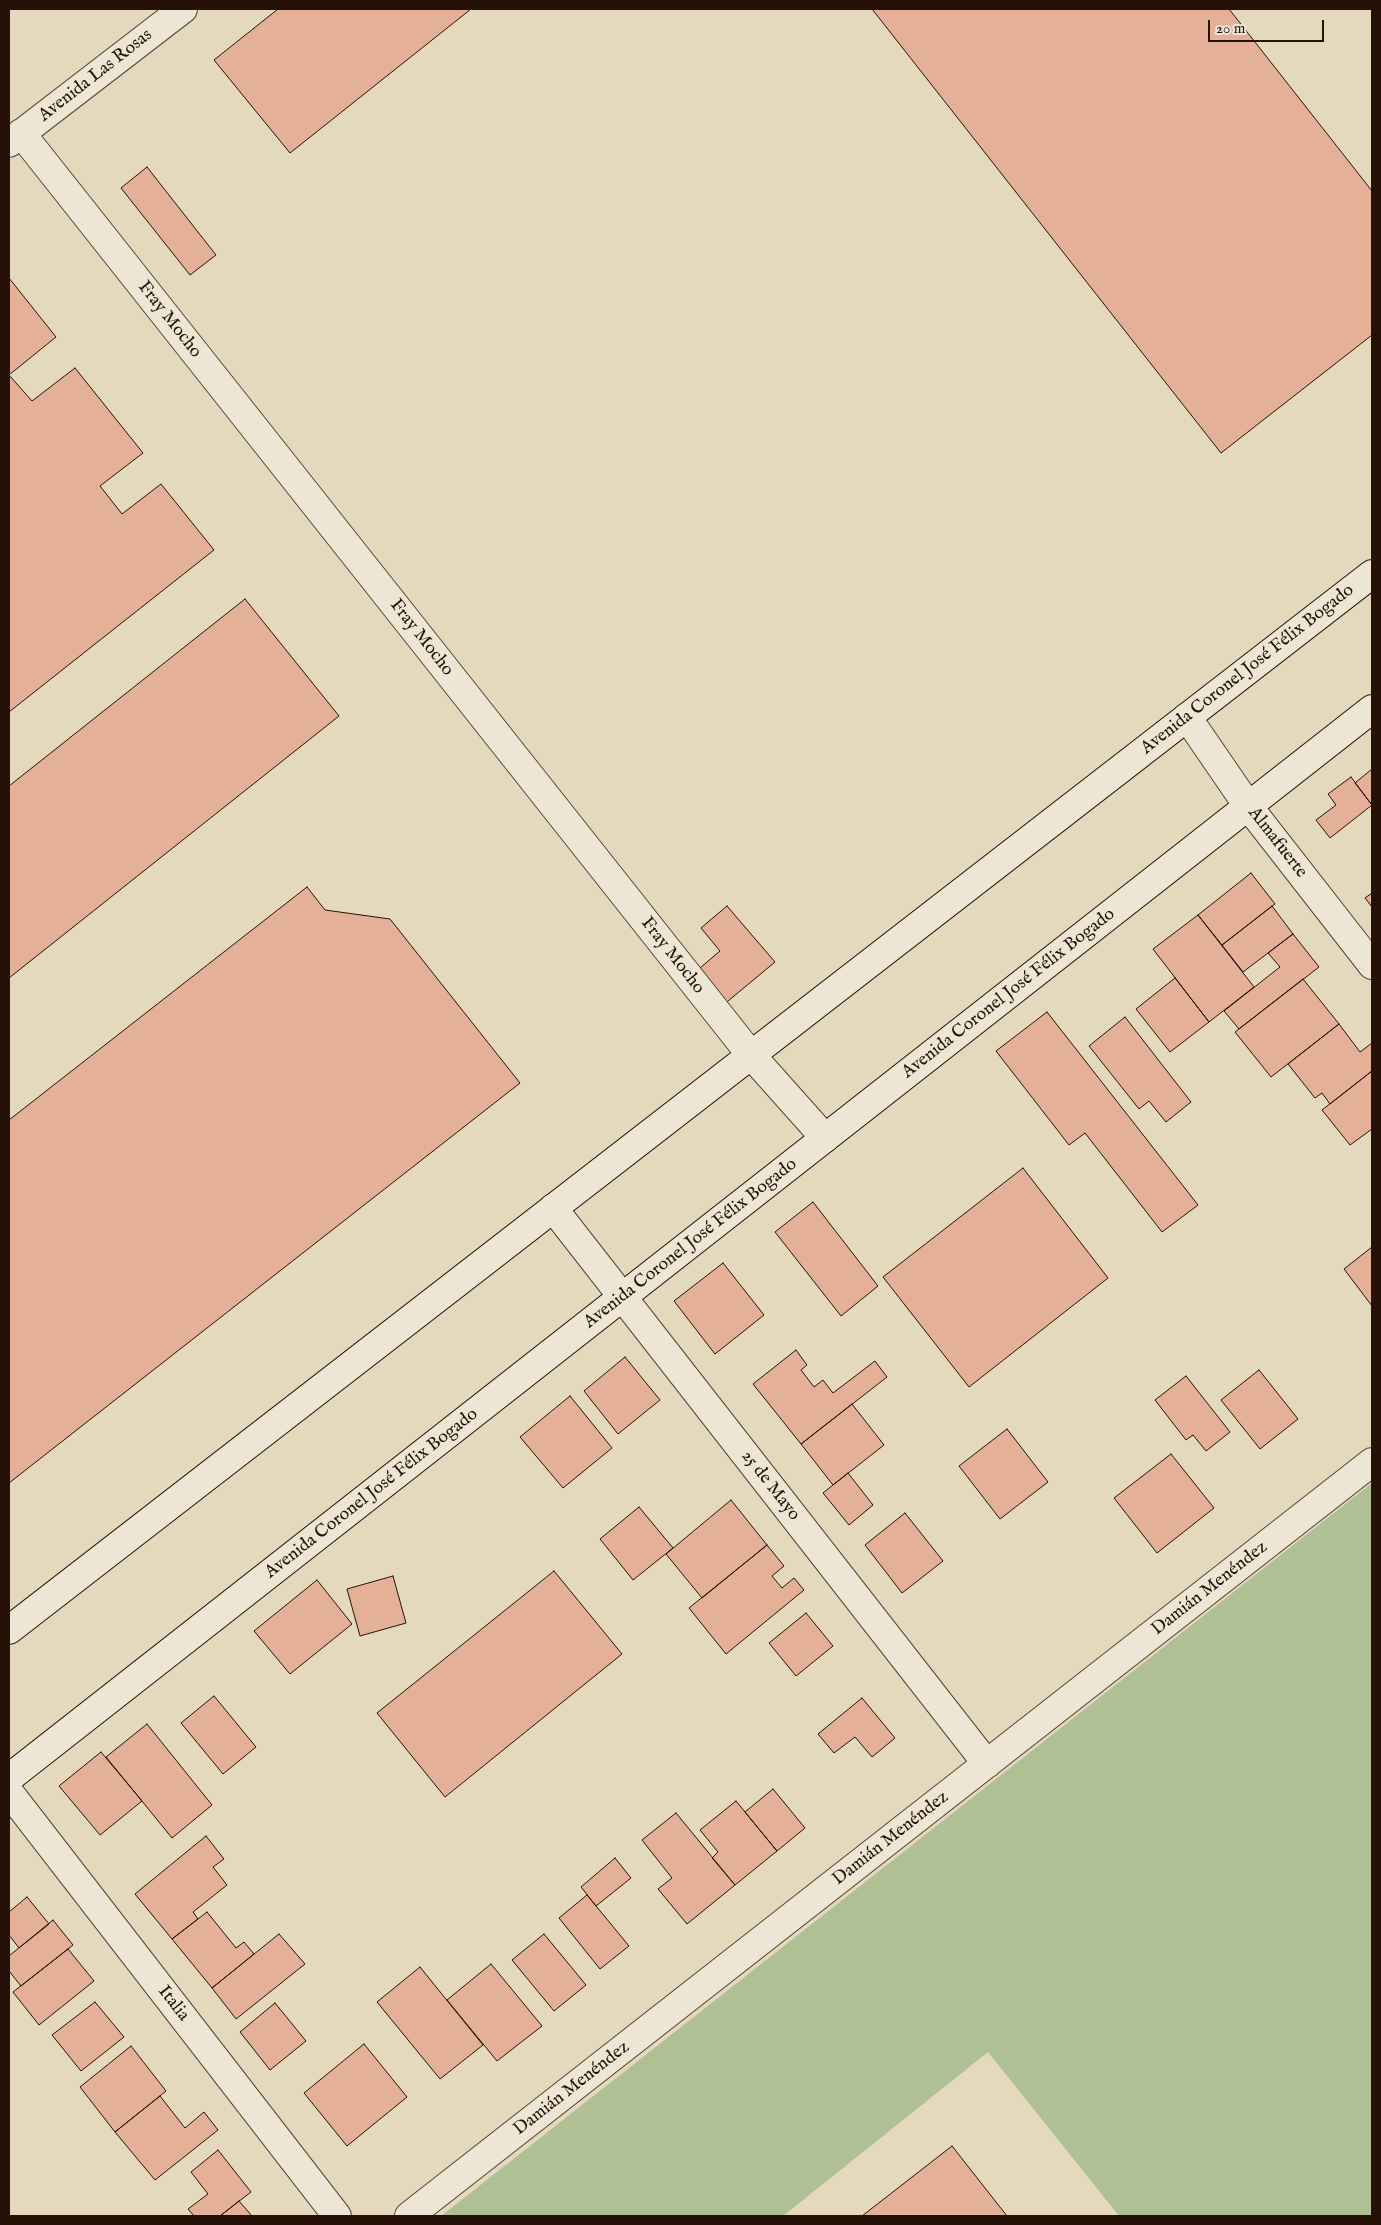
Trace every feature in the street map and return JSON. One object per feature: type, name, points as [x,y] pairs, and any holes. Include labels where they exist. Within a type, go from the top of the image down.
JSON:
[{"type":"street","name":"Avenida Las Rosas","points":[[15,138],[183,9]]},
{"type":"street","name":"Fray Mocho","points":[[15,138],[751,1055],[825,1138]]},
{"type":"street","name":"Avenida Coronel José Félix Bogado","points":[[9,1630],[1372,574]]},
{"type":"street","name":"Avenida Coronel José Félix Bogado","points":[[9,1778],[1372,709]]},
{"type":"street","name":"Almafuerte","points":[[1187,717],[1248,806],[1372,965]]},
{"type":"street","name":"25 de Mayo","points":[[554,1208],[987,1764]]},
{"type":"street","name":"Damián Menéndez","points":[[409,2216],[1372,1462]]},
{"type":"street","name":"Italia","points":[[9,1792],[338,2216]]},
{"type":"green space","points":[[1372,1483],[1372,2216],[1119,2216],[988,2052],[783,2216],[441,2216]]},
{"type":"building","points":[[278,9],[471,9],[290,153],[214,60]]},
{"type":"building","points":[[872,9],[1229,9],[1372,191],[1372,335],[1221,453]]},
{"type":"building","points":[[147,167],[216,255],[190,275],[121,188]]},
{"type":"building","points":[[9,278],[56,337],[9,375]]},
{"type":"building","points":[[75,368],[143,453],[100,486],[122,514],[161,484],[214,550],[9,712],[9,375],[32,401]]},
{"type":"building","points":[[245,599],[339,716],[9,978],[9,786]]},
{"type":"building","points":[[1372,769],[1372,805],[1355,783]]},
{"type":"building","points":[[1351,777],[1372,805],[1330,838],[1316,820],[1336,805],[1328,794]]},
{"type":"building","points":[[1251,873],[1275,904],[1222,945],[1198,915]]},
{"type":"building","points":[[307,887],[325,910],[390,919],[520,1083],[9,1483],[9,1120]]},
{"type":"building","points":[[1372,893],[1372,907],[1365,898]]},
{"type":"building","points":[[727,906],[775,962],[722,1006],[694,973],[720,951],[701,928]]},
{"type":"building","points":[[1272,906],[1293,934],[1243,972],[1222,945]]},
{"type":"building","points":[[1198,915],[1254,987],[1209,1022],[1153,949]]},
{"type":"building","points":[[1293,934],[1319,967],[1239,1029],[1224,1011],[1280,967],[1268,953]]},
{"type":"building","points":[[1175,978],[1209,1022],[1170,1052],[1136,1009]]},
{"type":"building","points":[[1303,979],[1339,1024],[1271,1077],[1235,1032]]},
{"type":"building","points":[[1047,1012],[1198,1205],[1162,1232],[1085,1133],[1069,1145],[996,1051]]},
{"type":"building","points":[[1125,1017],[1191,1102],[1166,1122],[1149,1101],[1139,1109],[1089,1046]]},
{"type":"building","points":[[1339,1024],[1360,1052],[1372,1043],[1372,1071],[1330,1104],[1322,1093],[1315,1098],[1288,1064]]},
{"type":"building","points":[[1372,1071],[1372,1129],[1350,1145],[1322,1110]]},
{"type":"building","points":[[1023,1168],[1108,1278],[969,1387],[883,1277]]},
{"type":"building","points":[[813,1202],[878,1286],[841,1316],[775,1232]]},
{"type":"building","points":[[1372,1247],[1372,1306],[1344,1269]]},
{"type":"building","points":[[723,1263],[764,1315],[715,1354],[674,1301]]},
{"type":"building","points":[[796,1350],[807,1365],[801,1370],[814,1387],[823,1380],[833,1393],[875,1361],[887,1377],[801,1444],[753,1384]]},
{"type":"building","points":[[625,1357],[660,1400],[618,1434],[584,1391]]},
{"type":"building","points":[[1259,1370],[1298,1419],[1260,1449],[1221,1400]]},
{"type":"building","points":[[1186,1376],[1230,1432],[1206,1451],[1193,1435],[1186,1440],[1155,1400]]},
{"type":"building","points":[[570,1396],[612,1448],[563,1488],[520,1437]]},
{"type":"building","points":[[852,1404],[884,1445],[833,1485],[801,1444]]},
{"type":"building","points":[[1007,1429],[1048,1482],[1000,1519],[959,1466]]},
{"type":"building","points":[[1171,1454],[1214,1508],[1157,1553],[1114,1498]]},
{"type":"building","points":[[848,1473],[873,1505],[849,1525],[823,1493]]},
{"type":"building","points":[[731,1500],[767,1545],[702,1598],[666,1554]]},
{"type":"building","points":[[639,1507],[673,1548],[633,1580],[600,1539]]},
{"type":"building","points":[[905,1513],[943,1561],[902,1593],[865,1545]]},
{"type":"building","points":[[767,1545],[784,1566],[772,1576],[782,1588],[794,1578],[804,1590],[726,1654],[689,1608]]},
{"type":"building","points":[[554,1571],[622,1654],[445,1797],[377,1713]]},
{"type":"building","points":[[393,1576],[406,1623],[360,1636],[347,1589]]},
{"type":"building","points":[[317,1580],[352,1624],[290,1674],[254,1631]]},
{"type":"building","points":[[806,1613],[833,1646],[796,1676],[769,1643]]},
{"type":"building","points":[[214,1696],[256,1747],[223,1774],[181,1723]]},
{"type":"building","points":[[862,1698],[895,1738],[872,1757],[855,1737],[834,1753],[818,1734]]},
{"type":"building","points":[[147,1724],[212,1805],[172,1838],[106,1757]]},
{"type":"building","points":[[101,1752],[142,1801],[100,1835],[59,1786]]},
{"type":"building","points":[[773,1789],[805,1828],[777,1851],[745,1812]]},
{"type":"building","points":[[736,1801],[777,1851],[735,1885],[712,1858],[718,1852],[700,1830]]},
{"type":"building","points":[[676,1813],[735,1885],[687,1924],[658,1889],[672,1878],[642,1840]]},
{"type":"building","points":[[206,1836],[224,1859],[213,1867],[227,1885],[193,1912],[198,1919],[172,1939],[135,1894]]},
{"type":"building","points":[[615,1858],[631,1878],[596,1906],[581,1887]]},
{"type":"building","points":[[587,1895],[629,1946],[600,1969],[559,1918]]},
{"type":"building","points":[[27,1897],[49,1924],[19,1948],[9,1935],[9,1912]]},
{"type":"building","points":[[207,1912],[236,1948],[244,1942],[254,1954],[212,1988],[172,1939]]},
{"type":"building","points":[[53,1920],[73,1945],[21,1986],[9,1971],[9,1956]]},
{"type":"building","points":[[279,1934],[305,1964],[236,2019],[212,1988]]},
{"type":"building","points":[[544,1934],[586,1985],[554,2011],[512,1960]]},
{"type":"building","points":[[68,1949],[94,1981],[39,2025],[13,1992]]},
{"type":"building","points":[[491,1964],[542,2026],[497,2061],[447,2000]]},
{"type":"building","points":[[420,1967],[483,2045],[440,2079],[377,2002]]},
{"type":"building","points":[[95,2002],[124,2037],[81,2071],[52,2035]]},
{"type":"building","points":[[275,2003],[306,2041],[270,2070],[240,2032]]},
{"type":"building","points":[[364,2044],[407,2097],[347,2146],[304,2093]]},
{"type":"building","points":[[131,2046],[166,2091],[115,2132],[80,2087]]},
{"type":"building","points":[[160,2096],[185,2128],[204,2112],[218,2130],[155,2180],[115,2132]]},
{"type":"building","points":[[952,2146],[1007,2216],[862,2216]]},
{"type":"building","points":[[218,2150],[251,2192],[220,2216],[194,2216],[188,2209],[208,2194],[191,2172]]},
{"type":"building","points":[[239,2201],[252,2216],[220,2216]]}]
